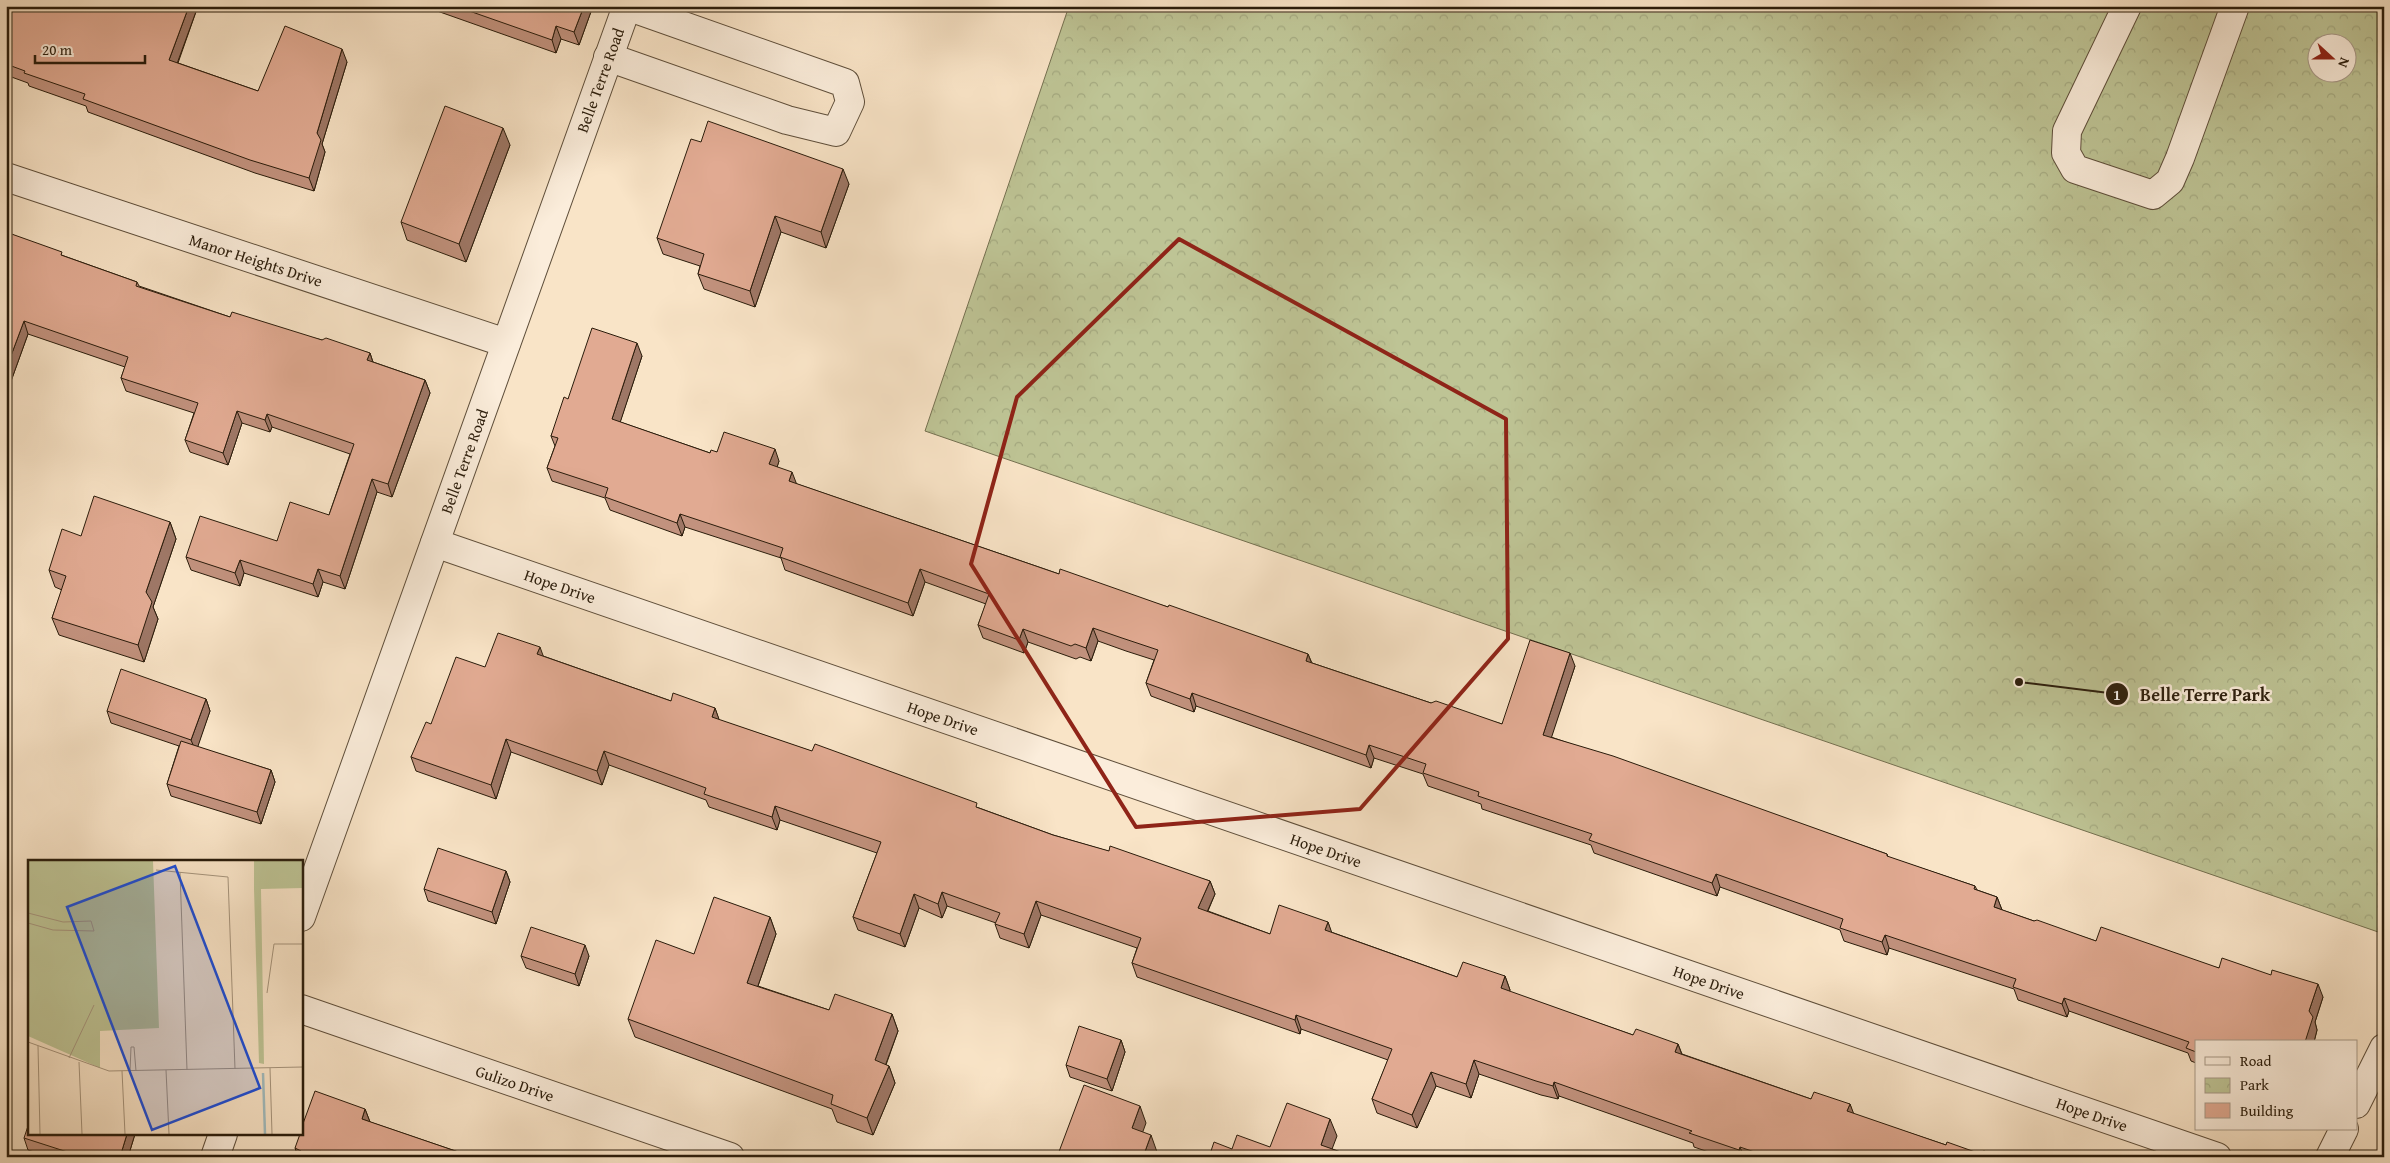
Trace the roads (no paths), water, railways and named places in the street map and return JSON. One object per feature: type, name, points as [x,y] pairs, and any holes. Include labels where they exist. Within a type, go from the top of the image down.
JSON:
[{"type":"street","name":"Belle Terre Road","points":[[302,914],[627,6]]},
{"type":"street","points":[[608,57],[787,120],[836,132],[850,102],[845,83],[627,6]]},
{"type":"street","points":[[2127,6],[2067,131],[2066,152],[2075,169],[2153,195],[2170,181],[2180,158],[2235,6]]},
{"type":"street","name":"Manor Heights Drive","points":[[6,178],[506,343]]},
{"type":"street","name":"Hope Drive","points":[[435,543],[2217,1157]]},
{"type":"street","name":"Gulizo Drive","points":[[302,1009],[730,1157]]},
{"type":"street","points":[[2358,1100],[2384,1048]]},
{"type":"street","points":[[2330,1157],[2344,1130]]},
{"type":"street","points":[[215,1157],[222,1136]]},
{"type":"place","name":"Belle Terre Park","points":[[2019,682]]}]
